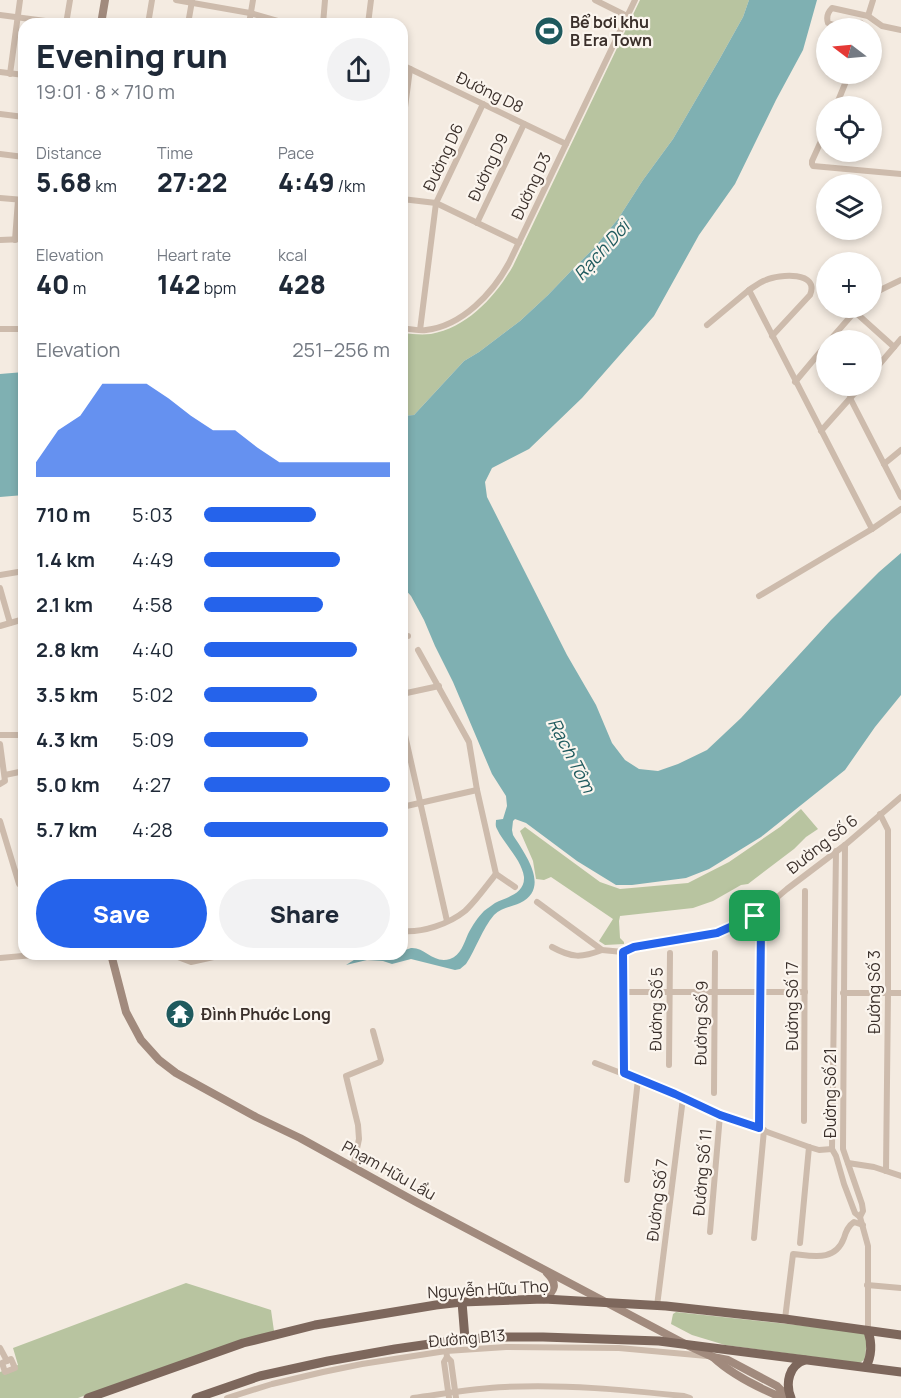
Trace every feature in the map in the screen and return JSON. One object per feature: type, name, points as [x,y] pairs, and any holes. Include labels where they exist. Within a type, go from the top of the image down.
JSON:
[{"type":"main road","points":[[102,18],[105,0]]},
{"type":"main road","name":"Phạm Hữu Lầu","points":[[113,960],[126,1012],[143,1043],[159,1060],[184,1078],[687,1346],[713,1357],[728,1360],[777,1386],[790,1398]]},
{"type":"main road","points":[[542,1269],[555,1284],[553,1291],[544,1299]]},
{"type":"main road","name":"Nguyễn Hữu Thọ","points":[[88,1398],[243,1343],[315,1325],[462,1302],[544,1299],[605,1302],[785,1319],[901,1335]]},
{"type":"main road","points":[[462,1302],[465,1339]]},
{"type":"main road","points":[[866,1367],[871,1348],[868,1331]]},
{"type":"main road","points":[[196,1398],[260,1376],[363,1355],[446,1350],[465,1339],[543,1337],[659,1341],[901,1372]]},
{"type":"main road","name":"Phạm Hữu Lầu","points":[[713,1357],[725,1368],[783,1398]]},
{"type":"main road","points":[[790,1398],[788,1385],[790,1374],[796,1364],[805,1360]]},
{"type":"street","points":[[10,74],[20,0]]},
{"type":"street","points":[[68,18],[70,0]]},
{"type":"street","points":[[149,18],[152,0]]},
{"type":"street","points":[[176,0],[191,1],[267,18]]},
{"type":"street","points":[[250,18],[253,0]]},
{"type":"street","points":[[323,18],[326,0]]},
{"type":"street","points":[[369,18],[371,0]]},
{"type":"street","points":[[595,0],[627,16]]},
{"type":"street","name":"Đường D3","points":[[408,329],[431,329],[463,315],[476,305],[500,279],[635,0]]},
{"type":"street","points":[[868,16],[873,0]]},
{"type":"street","points":[[189,18],[191,1]]},
{"type":"street","points":[[827,18],[832,8],[868,16],[882,26],[901,30]]},
{"type":"street","points":[[0,15],[24,18]]},
{"type":"street","points":[[408,84],[410,69]]},
{"type":"street","name":"Đường D8","points":[[410,69],[566,144]]},
{"type":"street","points":[[0,72],[18,75]]},
{"type":"street","name":"Đường D6","points":[[420,330],[436,204],[483,104]]},
{"type":"street","points":[[0,114],[18,116]]},
{"type":"street","name":"Đường D9","points":[[477,223],[524,124]]},
{"type":"street","points":[[816,152],[812,161],[813,166],[901,174]]},
{"type":"street","points":[[0,154],[18,156]]},
{"type":"street","points":[[0,198],[18,200]]},
{"type":"street","points":[[408,200],[436,204],[519,243]]},
{"type":"street","points":[[15,240],[18,220]]},
{"type":"street","points":[[0,240],[18,240]]},
{"type":"street","points":[[707,325],[764,280],[801,277],[808,279],[813,288],[810,295],[772,336]]},
{"type":"street","points":[[882,289],[901,279]]},
{"type":"street","points":[[749,290],[872,530]]},
{"type":"street","points":[[838,330],[848,318]]},
{"type":"street","points":[[864,318],[894,347]]},
{"type":"street","points":[[0,329],[18,328]]},
{"type":"street","points":[[882,361],[901,339]]},
{"type":"street","points":[[795,382],[816,357]]},
{"type":"street","points":[[821,431],[850,398],[901,497]]},
{"type":"street","points":[[884,464],[901,450]]},
{"type":"street","points":[[759,596],[872,530],[901,510]]},
{"type":"street","points":[[0,575],[18,572]]},
{"type":"street","points":[[0,588],[10,623]]},
{"type":"street","points":[[0,626],[18,621]]},
{"type":"street","points":[[418,650],[469,742],[496,874],[515,887]]},
{"type":"street","points":[[408,693],[439,686]]},
{"type":"street","points":[[0,735],[18,735]]},
{"type":"street","points":[[0,744],[5,781],[0,784]]},
{"type":"street","points":[[408,749],[447,921]]},
{"type":"street","points":[[4,775],[18,772]]},
{"type":"street","points":[[408,806],[477,790]]},
{"type":"street","name":"Đường Số 6","points":[[623,952],[634,947],[717,933],[755,916],[845,845],[901,797]]},
{"type":"street","name":"Đường Số 3","points":[[880,814],[888,830],[886,1171]]},
{"type":"street","points":[[0,820],[18,881]]},
{"type":"street","name":"Đường Số 21","points":[[836,851],[832,1149],[855,1213],[860,1217],[863,1211],[862,1204],[843,1149],[845,845]]},
{"type":"street","points":[[408,931],[435,927],[465,910],[496,874]]},
{"type":"street","name":"Đường Số 17","points":[[804,1121],[805,891]]},
{"type":"street","points":[[537,902],[602,950]]},
{"type":"street","points":[[754,1238],[762,1129],[761,926],[755,916]]},
{"type":"street","points":[[552,947],[576,956],[602,950],[623,952],[624,1073]]},
{"type":"street","name":"Đường Số 5","points":[[669,1065],[670,953]]},
{"type":"street","name":"Đường Số 9","points":[[714,1094],[715,953]]},
{"type":"street","points":[[0,958],[18,956]]},
{"type":"street","points":[[624,992],[805,992]]},
{"type":"street","points":[[843,993],[901,993]]},
{"type":"street","points":[[353,1167],[358,1125],[346,1076],[380,1062],[373,1031]]},
{"type":"street","points":[[596,1063],[720,1115],[809,1147],[819,1150],[832,1149]]},
{"type":"street","points":[[627,1180],[638,1079]]},
{"type":"street","name":"Đường Số 7","points":[[657,1306],[683,1098]]},
{"type":"street","name":"Đường Số 11","points":[[710,1232],[720,1115]]},
{"type":"street","points":[[800,1243],[809,1147]]},
{"type":"street","points":[[848,1163],[874,1167],[901,1176]]},
{"type":"street","points":[[860,1217],[868,1246],[868,1331]]},
{"type":"street","points":[[785,1319],[793,1254],[826,1256],[836,1251],[850,1225],[854,1222],[863,1225]]},
{"type":"street","points":[[867,1285],[901,1288]]},
{"type":"street","name":"Đường B13","points":[[227,1398],[323,1372],[446,1350],[506,1347],[619,1348],[713,1357]]},
{"type":"street","points":[[0,1348],[3,1362]]},
{"type":"street","points":[[446,1350],[444,1362],[452,1395]]},
{"type":"street","points":[[413,1398],[504,1387],[549,1386],[641,1392],[690,1398]]},
{"type":"green space","points":[[640,0],[749,0],[743,17],[673,139],[618,219],[595,247],[548,295],[520,321],[464,361],[414,415],[408,416],[408,333],[431,334],[444,331],[468,318],[489,299],[513,266]]},
{"type":"green space","points":[[801,809],[818,829],[794,849],[748,884],[741,885],[713,901],[693,908],[620,916],[620,938],[624,944],[605,945],[599,941],[613,919],[551,877],[544,880],[536,879],[533,861],[520,831],[525,827],[600,882],[620,889],[688,883],[729,862],[780,827]]},
{"type":"green space","points":[[186,1283],[271,1310],[274,1331],[78,1398],[0,1398],[0,1372],[18,1365],[13,1348]]},
{"type":"green space","points":[[676,1312],[863,1332],[867,1337],[865,1359],[860,1363],[725,1345],[692,1335],[671,1324],[673,1314]]},
{"type":"water","points":[[749,0],[817,0],[803,50],[735,184],[699,235],[654,316],[582,398],[529,449],[492,468],[485,482],[487,497],[567,655],[596,705],[612,743],[625,760],[639,769],[658,771],[707,750],[741,718],[831,620],[901,553],[901,695],[845,770],[761,837],[709,869],[686,878],[616,885],[577,861],[526,823],[515,819],[513,835],[529,861],[535,880],[534,889],[529,897],[494,915],[466,964],[460,969],[455,970],[408,960],[408,949],[411,948],[416,948],[439,959],[454,957],[484,911],[518,891],[524,883],[524,877],[520,864],[496,826],[496,820],[503,819],[507,806],[506,796],[492,774],[453,682],[424,620],[408,593],[408,416],[414,415],[464,361],[520,321],[595,247],[618,219],[673,139],[743,17]]},
{"type":"water","points":[[18,372],[18,496],[0,497],[0,374]]},
{"type":"water","points":[[354,960],[367,960],[346,965]]},
{"type":"water","points":[[367,960],[407,960],[392,964]]},
{"type":"place","name":"Bể bơi khu B Era Town","points":[[549,31]]},
{"type":"place","name":"Đình Phước Long","points":[[180,1014]]},
{"type":"route","points":[[755,916],[761,926],[759,1128],[720,1115],[624,1073],[623,952],[634,947],[717,933],[755,916]]},
{"type":"water label","name":"Rạch Dơi","points":[[601,250]]},
{"type":"water label","name":"Rạch Tôm","points":[[572,755]]}]
